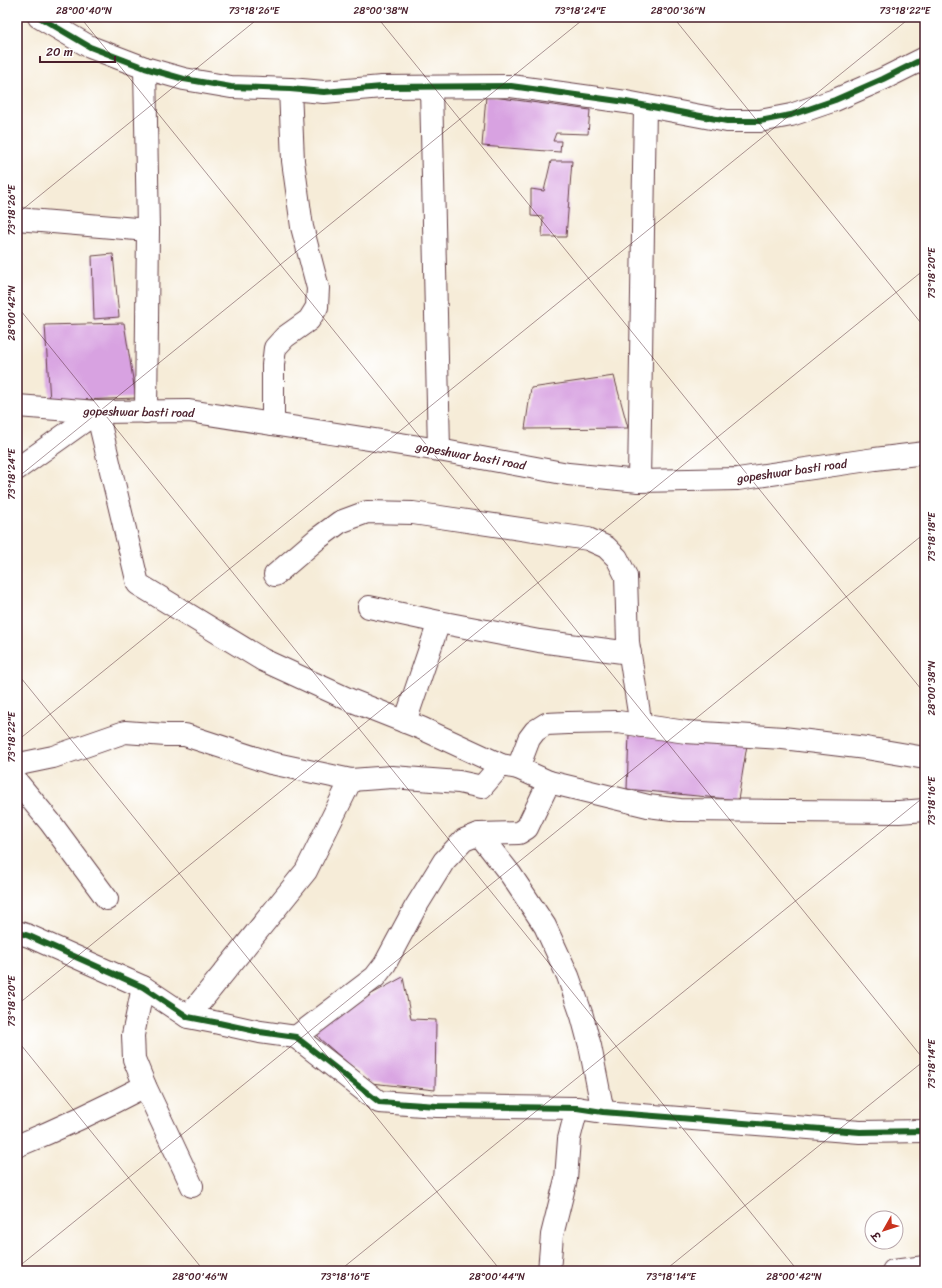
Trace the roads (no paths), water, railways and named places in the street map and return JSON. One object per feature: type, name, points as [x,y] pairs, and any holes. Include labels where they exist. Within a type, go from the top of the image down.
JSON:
[{"type":"street","points":[[39,17],[90,47],[145,68],[184,79],[232,87],[324,92],[382,87],[511,86],[626,102],[727,121],[760,121],[791,115],[835,100],[883,80],[925,58]]},
{"type":"street","points":[[145,68],[148,230],[146,412]]},
{"type":"street","points":[[431,87],[439,450]]},
{"type":"street","points":[[273,424],[273,365],[275,348],[285,337],[309,320],[318,307],[318,288],[302,226],[293,161],[290,89]]},
{"type":"street","points":[[639,481],[645,106]]},
{"type":"street","points":[[17,219],[148,230]]},
{"type":"street","name":"gopeshwar basti road","points":[[17,406],[97,412],[189,411],[439,450],[568,474],[639,481],[738,480],[875,459],[925,453]]},
{"type":"street","points":[[17,469],[97,412],[138,584],[263,660],[350,700],[549,782],[648,806],[680,810],[898,812],[925,810]]},
{"type":"street","points":[[275,575],[317,539],[340,522],[367,512],[413,513],[588,540],[606,548],[617,558],[626,576],[628,642],[641,726]]},
{"type":"street","points":[[369,607],[539,641],[630,653]]},
{"type":"street","points":[[405,722],[439,622]]},
{"type":"street","points":[[17,766],[60,755],[126,732],[185,736],[271,762],[351,780],[392,777],[459,782],[482,787],[510,767],[535,731],[546,724],[618,722],[686,732],[784,738],[866,748],[925,758]]},
{"type":"street","points":[[188,1017],[306,871],[351,780]]},
{"type":"street","points":[[17,782],[50,822],[107,899]]},
{"type":"street","points":[[296,1037],[375,977],[385,964],[415,908],[444,861],[464,840],[479,834],[519,833],[527,828],[549,782]]},
{"type":"street","points":[[479,834],[511,875],[545,926],[564,969],[582,1016],[590,1046],[603,1112]]},
{"type":"street","points":[[17,932],[54,947],[143,988],[188,1017],[260,1032],[296,1037],[379,1102],[437,1106],[577,1108],[603,1112],[860,1132],[925,1130]]},
{"type":"street","points":[[143,988],[133,1035],[134,1058],[145,1086],[192,1186]]},
{"type":"street","points":[[17,1146],[60,1128],[145,1086]]},
{"type":"street","points":[[549,1271],[552,1235],[566,1179],[569,1139],[577,1108]]},
{"type":"street","points":[[893,1271],[925,1268]]}]
